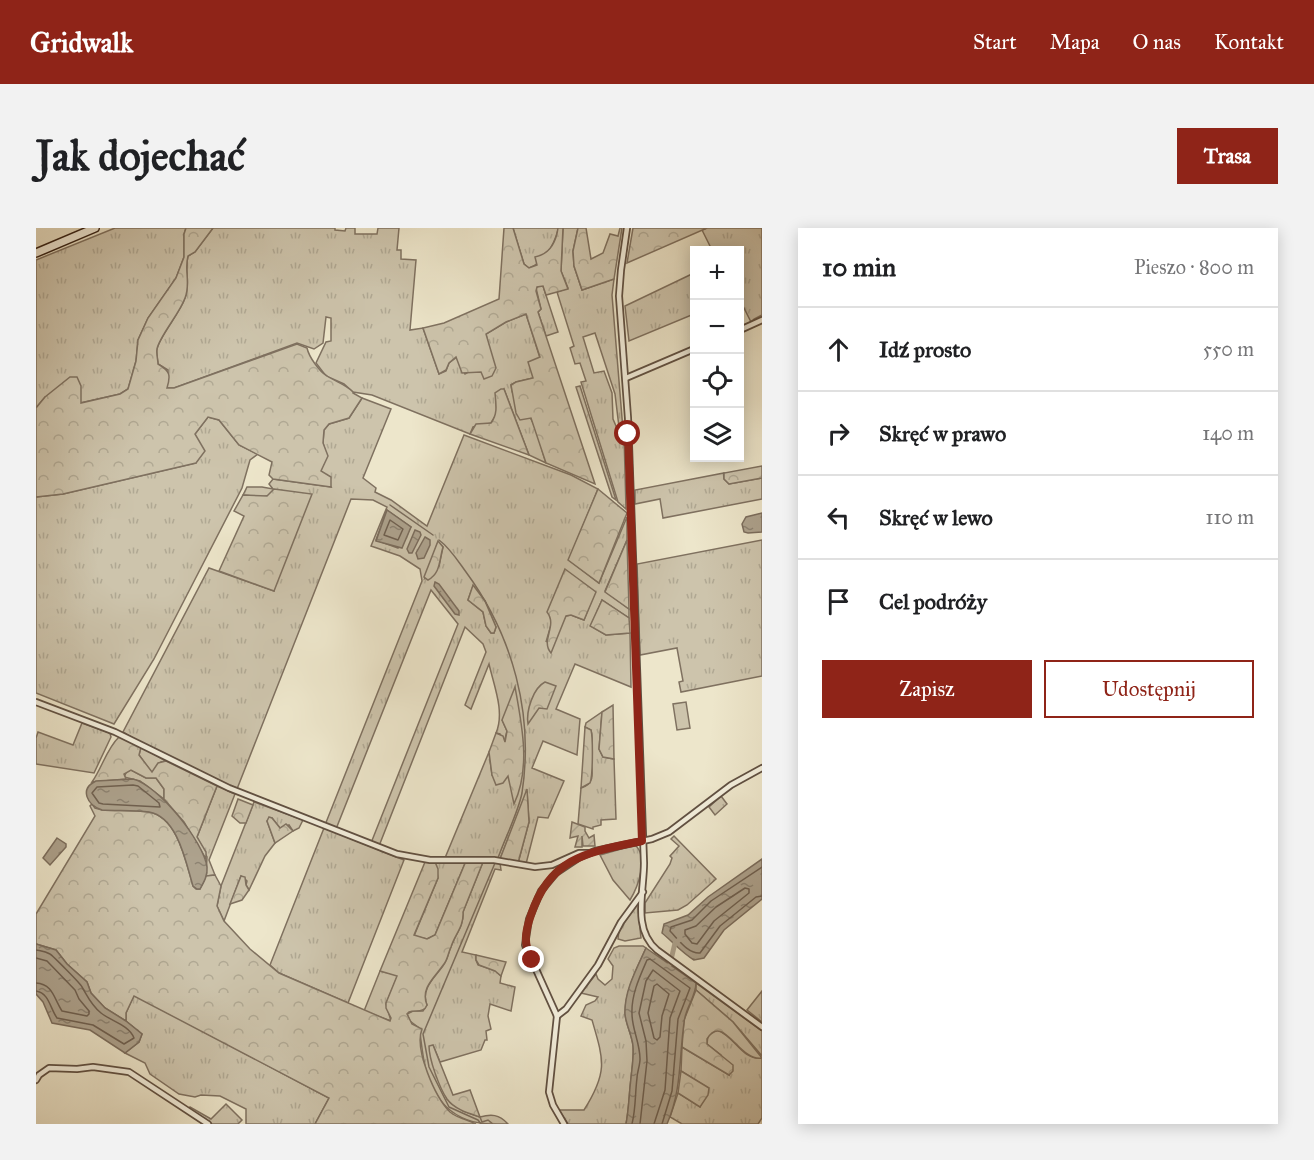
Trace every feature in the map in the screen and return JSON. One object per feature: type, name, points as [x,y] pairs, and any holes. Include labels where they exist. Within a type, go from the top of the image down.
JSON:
[{"type":"main road","points":[[36,253],[95,228]]},
{"type":"street","points":[[627,228],[619,296],[626,378],[644,863],[643,931],[647,941],[657,950],[762,1027]]},
{"type":"street","points":[[744,328],[762,320]]},
{"type":"street","points":[[626,378],[690,351]]},
{"type":"street","points":[[36,702],[115,732],[229,788],[397,854],[430,860],[489,860],[536,867],[552,865],[579,854],[642,841],[669,832],[731,785],[762,768]]},
{"type":"street","points":[[564,1124],[553,1106],[549,1092],[557,1016],[527,951],[525,939],[538,897],[546,882],[564,866],[590,853]]},
{"type":"street","points":[[557,1016],[566,1009],[598,965],[621,922],[643,892]]},
{"type":"street","points":[[36,1080],[49,1068],[93,1067],[129,1072],[208,1124]]},
{"type":"green space","points":[[115,228],[186,228],[184,257],[176,278],[148,318],[138,340],[136,361],[128,389],[120,394],[80,403],[45,397],[36,408],[36,260]]},
{"type":"green space","points":[[186,228],[213,228],[195,252],[188,256],[185,298],[157,349],[158,364],[168,374],[167,388],[174,388],[297,344],[307,348],[312,359],[324,374],[362,398],[349,418],[329,424],[324,430],[323,443],[328,456],[321,471],[331,477],[331,487],[273,479],[269,475],[272,462],[239,445],[219,420],[208,417],[195,434],[205,451],[196,463],[63,494],[36,497],[36,408],[45,397],[70,377],[77,377],[81,386],[81,403],[120,394],[128,389],[136,361],[138,340],[148,318],[176,278],[184,257]]},
{"type":"green space","points":[[213,228],[335,228],[335,230],[345,231],[346,228],[355,228],[355,234],[377,234],[378,228],[399,228],[397,250],[401,250],[401,259],[416,260],[410,330],[423,328],[439,374],[446,371],[449,363],[457,357],[465,374],[467,373],[487,339],[486,334],[526,314],[540,358],[533,378],[511,385],[516,399],[533,422],[546,463],[529,455],[504,389],[496,403],[497,413],[491,423],[473,427],[470,434],[372,395],[353,392],[344,384],[326,376],[316,363],[326,342],[331,341],[331,318],[326,317],[323,343],[314,349],[297,343],[174,388],[167,388],[168,370],[158,364],[157,349],[185,298],[188,256],[195,252]]},
{"type":"green space","points":[[504,228],[513,228],[524,264],[529,268],[537,265],[535,257],[548,250],[554,243],[558,228],[563,228],[561,271],[568,289],[546,295],[543,286],[537,287],[541,309],[538,312],[595,484],[546,463],[531,418],[520,420],[516,413],[511,385],[533,378],[528,362],[540,357],[526,314],[486,334],[496,368],[492,376],[484,379],[481,372],[462,373],[456,357],[449,363],[446,370],[439,374],[423,328],[444,323],[499,299]]},
{"type":"green space","points":[[513,228],[558,228],[558,230],[548,253],[529,268],[524,264]]},
{"type":"green space","points":[[563,228],[578,228],[573,251],[574,266],[582,290],[614,279],[612,295],[623,430],[619,427],[615,394],[595,333],[583,337],[594,373],[604,371],[612,393],[613,419],[619,433],[624,435],[626,509],[618,502],[581,382],[586,381],[580,363],[575,364],[570,348],[574,346],[557,292],[568,288],[561,271]]},
{"type":"green space","points":[[578,228],[586,228],[591,259],[603,253],[610,234],[618,236],[622,228],[614,279],[582,290],[574,266],[573,251]]},
{"type":"green space","points":[[633,228],[707,228],[627,263]]},
{"type":"green space","points":[[707,228],[762,228],[762,315],[751,322],[744,308],[744,246],[710,246],[702,230]]},
{"type":"green space","points":[[690,275],[690,316],[629,341],[625,306]]},
{"type":"green space","points":[[543,286],[558,332],[546,336],[538,312],[541,309],[536,288]]},
{"type":"green space","points":[[580,386],[616,500],[612,497],[576,387]]},
{"type":"green space","points":[[504,389],[529,455],[470,434],[476,424],[491,423],[496,412],[495,393]]},
{"type":"green space","points":[[362,398],[391,409],[363,478],[376,488],[375,492],[391,500],[427,526],[464,435],[571,475],[598,489],[569,560],[599,583],[627,517],[627,540],[605,591],[629,609],[629,618],[602,600],[591,626],[606,635],[630,633],[631,687],[575,664],[556,709],[580,719],[577,755],[543,741],[532,768],[564,781],[548,818],[538,817],[526,864],[518,863],[529,822],[527,791],[500,859],[445,858],[489,752],[492,775],[508,775],[511,785],[524,751],[502,720],[507,731],[504,743],[500,734],[496,733],[499,708],[489,664],[471,709],[465,705],[486,652],[483,644],[465,627],[379,846],[371,843],[458,624],[431,590],[336,829],[325,825],[422,581],[420,569],[400,556],[371,546],[387,507],[373,500],[351,499],[237,789],[123,732],[209,568],[274,591],[282,491],[274,490],[271,495],[262,497],[243,495],[247,487],[273,489],[269,484],[273,479],[331,487],[321,471],[325,450],[324,430],[329,424],[349,418]],"holes":[[[387,510],[411,527],[398,548],[376,540]],[[438,542],[443,547],[439,566],[425,578]],[[473,586],[485,601],[496,627],[494,633],[491,633],[486,626],[483,612],[468,600]],[[595,592],[584,620],[571,615],[566,616],[546,642],[551,617]]]},
{"type":"green space","points":[[208,417],[219,420],[239,445],[258,454],[250,460],[242,488],[154,659],[114,724],[36,693],[36,497],[63,494],[196,463],[195,434]]},
{"type":"green space","points":[[762,466],[762,478],[729,484],[724,479],[724,473]]},
{"type":"green space","points":[[724,473],[724,479],[729,484],[762,478],[762,499],[663,518],[660,499],[635,504],[635,490]]},
{"type":"green space","points":[[274,489],[312,494],[274,591],[219,571],[244,516],[234,511],[243,495],[267,496]]},
{"type":"green space","points":[[598,489],[627,513],[599,583],[568,560]]},
{"type":"green space","points":[[627,540],[629,609],[605,592]]},
{"type":"green space","points":[[762,540],[762,676],[681,692],[679,682],[683,681],[677,648],[640,655],[637,564]]},
{"type":"green space","points":[[438,541],[443,547],[439,566],[428,580],[424,577]]},
{"type":"green space","points":[[565,569],[596,592],[584,620],[571,615],[566,616],[551,653],[547,643],[551,622],[547,612]]},
{"type":"green space","points":[[473,585],[485,601],[496,627],[494,633],[491,633],[486,626],[483,612],[468,600]]},
{"type":"green space","points":[[602,600],[629,618],[630,633],[606,635],[590,626]]},
{"type":"green space","points":[[545,682],[556,686],[547,709],[539,708],[528,724],[531,700],[537,689]]},
{"type":"green space","points":[[515,687],[524,761],[514,804],[508,776],[503,783],[496,785],[492,775],[489,752],[496,733],[503,736],[505,742],[507,731],[502,720]]},
{"type":"green space","points":[[686,702],[690,728],[677,730],[673,704]]},
{"type":"green space","points":[[613,705],[614,759],[603,757],[599,749],[602,712]]},
{"type":"green space","points":[[602,712],[599,749],[603,757],[614,759],[616,819],[601,820],[601,825],[593,829],[578,824],[581,788],[589,783],[592,777],[592,734],[591,730],[585,727],[586,723]]},
{"type":"green space","points":[[82,723],[110,733],[111,737],[94,773],[36,764],[38,732],[73,745]]},
{"type":"green space","points":[[585,727],[591,730],[592,734],[592,773],[590,783],[581,788]]},
{"type":"green space","points":[[119,737],[141,747],[139,755],[152,772],[158,763],[166,761],[217,786],[197,837],[206,852],[206,859],[184,822],[164,799],[164,789],[156,778],[146,778],[131,770],[124,774],[126,779],[92,782]]},
{"type":"green space","points":[[141,747],[166,761],[161,762],[152,773],[139,755]]},
{"type":"green space","points":[[131,770],[146,778],[156,778],[164,789],[164,799],[140,781],[124,777],[127,771]]},
{"type":"green space","points":[[217,786],[235,794],[209,860],[215,875],[206,876],[207,857],[197,837]]},
{"type":"green space","points":[[527,789],[529,822],[518,863],[500,859]]},
{"type":"green space","points":[[721,796],[727,804],[715,815],[709,807]]},
{"type":"green space","points":[[238,799],[253,805],[246,823],[240,823],[232,816]]},
{"type":"green space","points":[[254,802],[303,820],[299,828],[293,831],[289,825],[280,828],[272,818],[267,821],[275,843],[265,856],[249,890],[246,885],[247,881],[241,876],[224,921],[217,906],[221,886]]},
{"type":"green space","points":[[92,804],[95,808],[102,810],[143,811],[159,816],[167,822],[179,842],[193,886],[200,889],[206,876],[215,875],[221,886],[217,906],[224,921],[250,949],[279,973],[390,1021],[386,1003],[397,976],[380,971],[425,862],[435,862],[438,878],[414,935],[427,939],[435,935],[466,861],[483,862],[463,912],[461,926],[446,960],[425,993],[426,1008],[407,1014],[412,1024],[422,1029],[420,1038],[423,1060],[438,1096],[450,1112],[476,1124],[315,1124],[329,1098],[134,996],[126,1013],[126,1021],[105,1008],[91,993],[87,982],[67,964],[56,950],[36,944],[36,914],[95,816],[90,806]]},
{"type":"green space","points":[[269,817],[280,828],[286,824],[293,831],[275,843],[267,821]]},
{"type":"green space","points":[[572,822],[585,827],[589,838],[594,835],[595,846],[583,846],[582,836],[582,847],[575,847],[578,836],[570,838]]},
{"type":"green space","points":[[324,828],[404,860],[348,1003],[279,973],[270,965]]},
{"type":"green space","points":[[674,836],[716,879],[687,905],[678,910],[645,913],[645,903],[670,864],[672,858],[670,856],[679,846],[671,839]]},
{"type":"green space","points":[[635,845],[639,850],[642,864],[639,880],[630,900],[613,880],[600,855]]},
{"type":"green space","points":[[466,861],[435,935],[427,939],[414,936],[438,878],[435,862]]},
{"type":"green space","points":[[483,862],[500,863],[501,870],[495,869],[462,952],[476,955],[478,965],[496,971],[501,976],[500,983],[515,987],[511,1011],[490,1004],[488,1016],[491,1029],[486,1031],[487,1040],[481,1050],[440,1062],[433,1045],[447,1099],[463,1111],[491,1121],[493,1124],[466,1120],[446,1107],[438,1098],[427,1075],[419,1028],[410,1021],[407,1014],[413,1011],[423,1011],[427,1005],[425,999],[427,988],[446,960],[461,926],[463,912]]},
{"type":"green space","points":[[241,876],[245,877],[249,890],[242,900],[230,904]]},
{"type":"green space","points":[[640,900],[641,938],[625,941],[618,939],[619,930]]},
{"type":"green space","points":[[619,946],[646,948],[632,980],[626,1005],[625,1014],[633,1050],[633,1062],[626,1124],[568,1124],[559,1110],[584,1110],[597,1086],[601,1066],[601,1056],[592,1020],[581,1016],[586,1005],[598,997],[581,993],[596,974],[605,985],[612,979],[613,966],[608,959],[614,948]]},
{"type":"green space","points":[[476,955],[506,962],[501,976],[479,965]]},
{"type":"green space","points":[[380,971],[398,975],[386,1004],[391,1021],[364,1011]]},
{"type":"green space","points":[[696,983],[762,1031],[762,1056],[733,1022],[696,990]]},
{"type":"green space","points":[[696,990],[733,1022],[762,1058],[746,1053],[725,1034],[719,1031],[713,1032],[707,1039],[707,1044],[733,1065],[733,1071],[729,1075],[682,1047],[684,1020]]},
{"type":"green space","points":[[762,991],[762,1022],[747,1010]]},
{"type":"green space","points":[[134,995],[329,1098],[315,1124],[246,1124],[246,1109],[220,1096],[195,1097],[179,1094],[150,1074],[145,1063],[125,1053],[139,1042],[142,1034],[126,1021],[126,1013]]},
{"type":"green space","points":[[717,1030],[729,1037],[749,1056],[762,1058],[762,1118],[758,1124],[682,1124],[670,1117],[678,1093],[700,1107],[708,1088],[681,1071],[682,1047],[729,1075],[721,1055],[707,1044],[708,1035]]},
{"type":"green space","points":[[433,1045],[453,1095],[470,1090],[480,1117],[457,1108],[447,1099],[431,1058],[429,1046]]},
{"type":"green space","points":[[681,1071],[709,1088],[708,1095],[700,1107],[678,1093]]},
{"type":"green space","points":[[226,1104],[242,1120],[238,1124],[203,1124],[186,1112],[190,1107],[211,1119]]},
{"type":"green space","points":[[495,1116],[508,1124],[493,1124],[488,1120],[482,1122],[480,1117]]},
{"type":"water","points":[[387,510],[411,527],[402,548],[376,541]]},
{"type":"water","points":[[762,513],[762,532],[744,532],[742,524],[746,517]]},
{"type":"water","points":[[415,530],[421,535],[412,553],[409,553],[407,549]]},
{"type":"water","points":[[425,537],[430,540],[430,545],[424,558],[418,559],[416,553]]},
{"type":"water","points":[[435,582],[439,584],[459,611],[459,615],[455,614],[434,586]]},
{"type":"water","points":[[133,779],[143,783],[167,803],[198,844],[207,867],[200,889],[193,886],[184,854],[167,822],[149,812],[102,810],[92,804],[87,797],[88,788],[96,781]]},
{"type":"water","points":[[57,838],[66,844],[66,847],[50,865],[43,858]]},
{"type":"water","points":[[762,859],[762,899],[724,930],[704,958],[694,960],[662,933],[664,924],[688,915],[708,897]]},
{"type":"water","points":[[36,944],[56,950],[67,964],[87,982],[91,993],[105,1008],[142,1034],[139,1042],[125,1053],[90,1030],[52,1023],[43,1002],[36,994]]},
{"type":"water","points":[[646,948],[696,983],[686,1012],[678,1086],[667,1124],[626,1124],[633,1050],[625,1005],[632,980]]},
{"type":"waterway","points":[[390,505],[433,535]]},
{"type":"waterway","points":[[439,540],[466,572],[496,622],[508,649],[522,705],[525,734],[522,793],[498,858]]},
{"type":"waterway","points":[[481,1124],[478,1120],[449,1107],[429,1067],[423,1034],[495,863]]},
{"type":"waterway","points":[[670,964],[675,943],[679,940]]},
{"type":"route","points":[[532,960],[525,945],[526,930],[534,906],[546,882],[564,866],[580,857],[595,851],[642,841],[628,434]]}]
